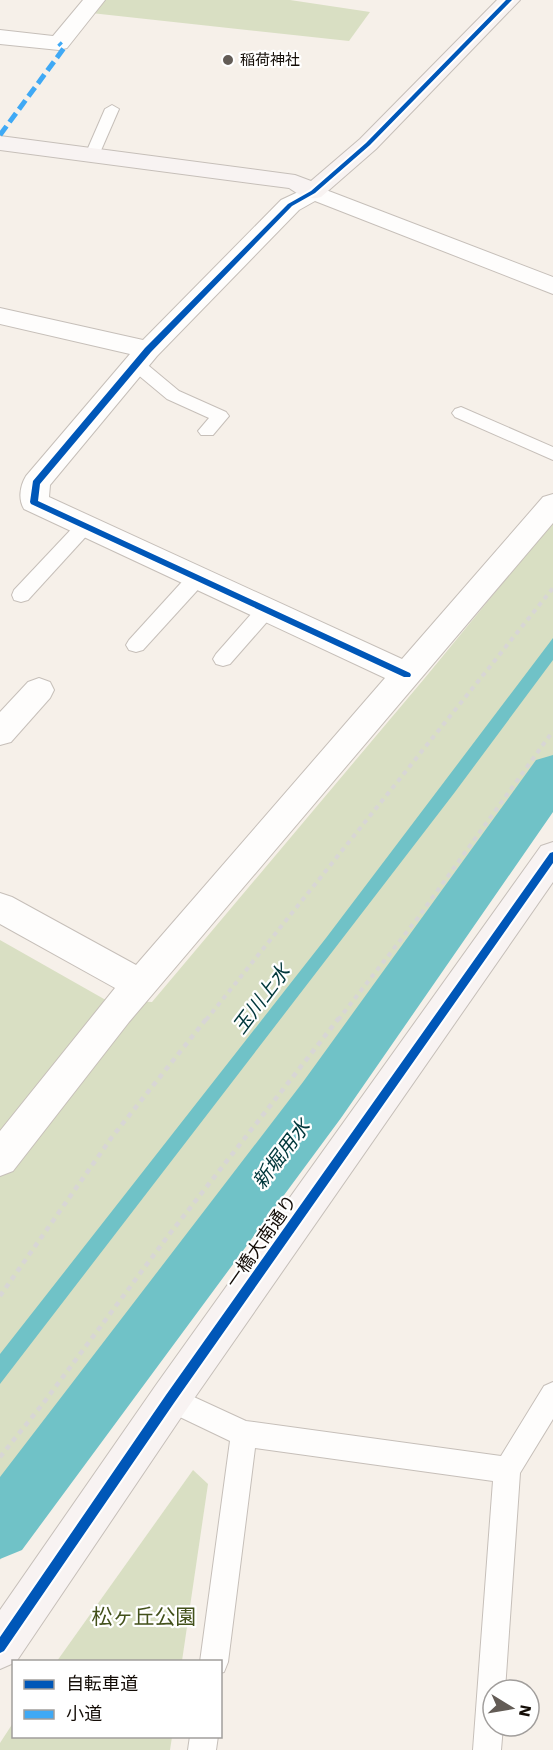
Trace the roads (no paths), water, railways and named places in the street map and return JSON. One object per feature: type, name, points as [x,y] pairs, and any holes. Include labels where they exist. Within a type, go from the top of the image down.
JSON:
[{"type":"street","points":[[0,37],[59,43],[94,0]]},
{"type":"street","points":[[407,675],[34,502],[36,483],[143,358],[290,206],[313,192],[368,144],[509,0]]},
{"type":"street","points":[[0,143],[295,182],[313,192],[553,286]]},
{"type":"street","points":[[0,316],[143,358]]},
{"type":"street","points":[[0,1159],[117,1011],[553,504]]},
{"type":"street","points":[[0,733],[39,690]]},
{"type":"street","name":"一橋大南通り","points":[[0,1647],[170,1399],[553,856]]},
{"type":"street","points":[[0,907],[141,985]]},
{"type":"lane","points":[[92,155],[112,109]]},
{"type":"lane","points":[[143,358],[173,395],[220,416],[207,431]]},
{"type":"lane","points":[[461,413],[553,454]]},
{"type":"lane","points":[[21,595],[86,526]]},
{"type":"lane","points":[[136,645],[197,578]]},
{"type":"lane","points":[[224,659],[266,610]]},
{"type":"lane","points":[[487,1750],[507,1470],[553,1395]]},
{"type":"lane","points":[[170,1399],[244,1434],[507,1470]]},
{"type":"lane","points":[[214,1660],[244,1434]]},
{"type":"water","points":[[553,638],[553,660],[455,792],[0,1384],[0,1354],[326,938]]},
{"type":"waterway","name":"新堀用水","points":[[0,1528],[322,1100],[553,774]]},
{"type":"place","name":"稲荷神社","points":[[228,60]]},
{"type":"water label","name":"玉川上水","points":[[261,999]]},
{"type":"park label","name":"松ヶ丘公園","points":[[144,1616]]}]
